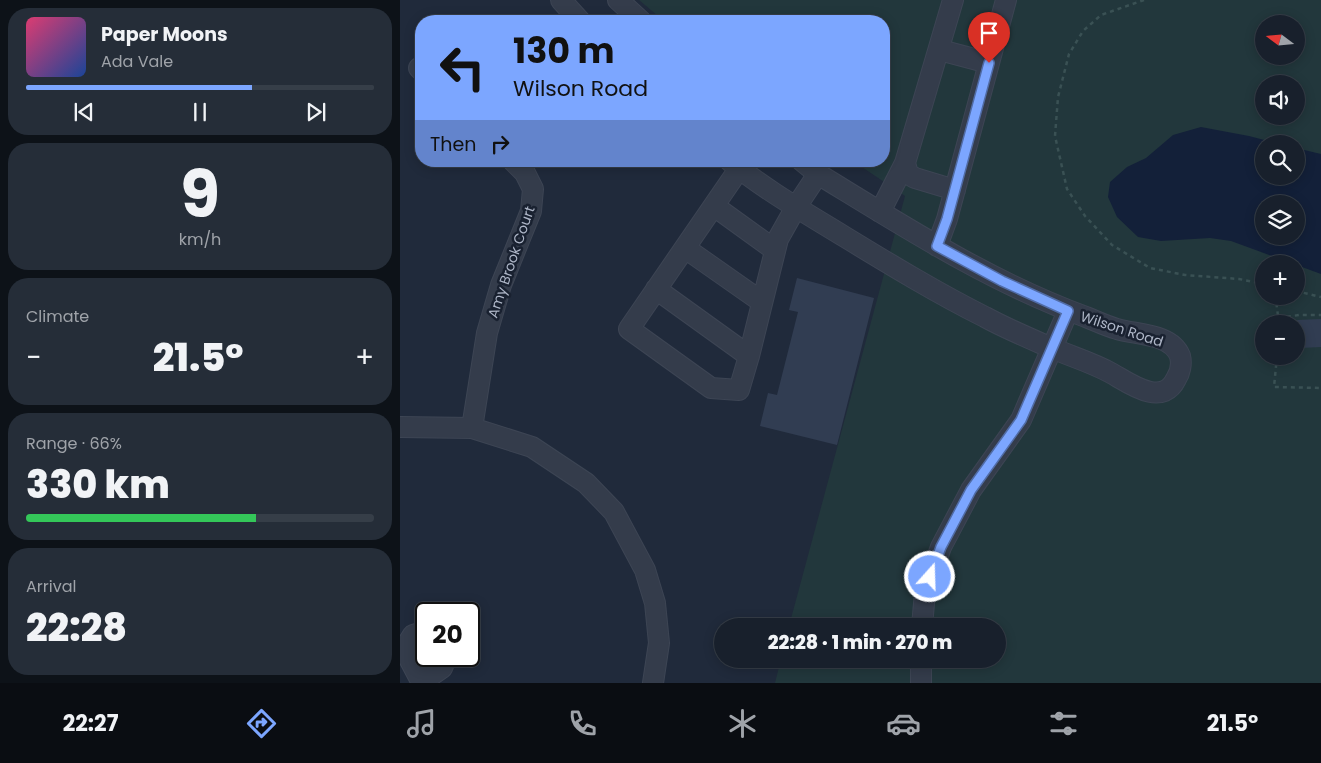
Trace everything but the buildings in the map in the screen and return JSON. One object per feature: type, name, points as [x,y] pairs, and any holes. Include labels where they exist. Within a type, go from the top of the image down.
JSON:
[{"type":"street","points":[[561,0],[575,15]]},
{"type":"street","points":[[618,0],[634,15]]},
{"type":"street","points":[[880,212],[904,164],[940,50],[953,0]]},
{"type":"street","points":[[937,246],[955,190],[1006,0]]},
{"type":"street","points":[[940,50],[989,63]]},
{"type":"street","points":[[904,164],[908,174],[915,178],[955,190]]},
{"type":"street","name":"Amy Brook Court","points":[[472,428],[487,333],[500,285],[531,211],[533,189],[525,173],[519,167]]},
{"type":"street","points":[[733,167],[714,206],[629,329],[711,388],[739,390],[778,238],[818,174]]},
{"type":"street","name":"Wilson Road","points":[[737,167],[796,207],[929,288],[985,318],[1098,366],[1146,392],[1158,393],[1174,385],[1179,374],[1180,356],[1174,347],[1165,341],[1118,329],[1068,311],[1002,281],[937,246],[809,167]]},
{"type":"street","points":[[714,206],[775,250]]},
{"type":"street","points":[[685,248],[762,302]]},
{"type":"street","points":[[656,290],[749,356]]},
{"type":"street","points":[[923,618],[925,592],[941,547],[971,490],[1021,420],[1068,311]]},
{"type":"street","points":[[400,427],[472,428],[532,447],[586,483],[614,512],[645,570],[655,603],[659,643],[653,683]]},
{"type":"street","points":[[415,634],[402,649],[422,682],[442,667]]},
{"type":"street","points":[[921,668],[922,683]]},
{"type":"path","points":[[1144,0],[1101,15],[1084,31],[1069,54],[1058,97],[1056,136],[1067,189],[1085,216],[1112,246],[1150,268],[1185,275],[1239,279],[1255,282]]},
{"type":"path","points":[[1305,293],[1321,297]]},
{"type":"path","points":[[1305,315],[1321,315]]},
{"type":"path","points":[[1276,365],[1274,387],[1321,388]]},
{"type":"green space","points":[[639,0],[1321,0],[1321,683],[775,683],[779,668],[1006,668],[1006,618],[791,618],[905,196],[862,167],[890,167],[890,15],[657,15]]},
{"type":"water","points":[[1201,127],[1255,138],[1255,185],[1305,185],[1305,150],[1321,154],[1321,274],[1305,268],[1305,255],[1269,255],[1231,241],[1210,238],[1161,241],[1138,237],[1117,217],[1108,197],[1110,182],[1127,167],[1146,158],[1173,135]]},
{"type":"route","points":[[930,577],[941,547],[971,490],[1021,420],[1068,311],[1002,281],[937,246],[947,219],[989,63]]}]
